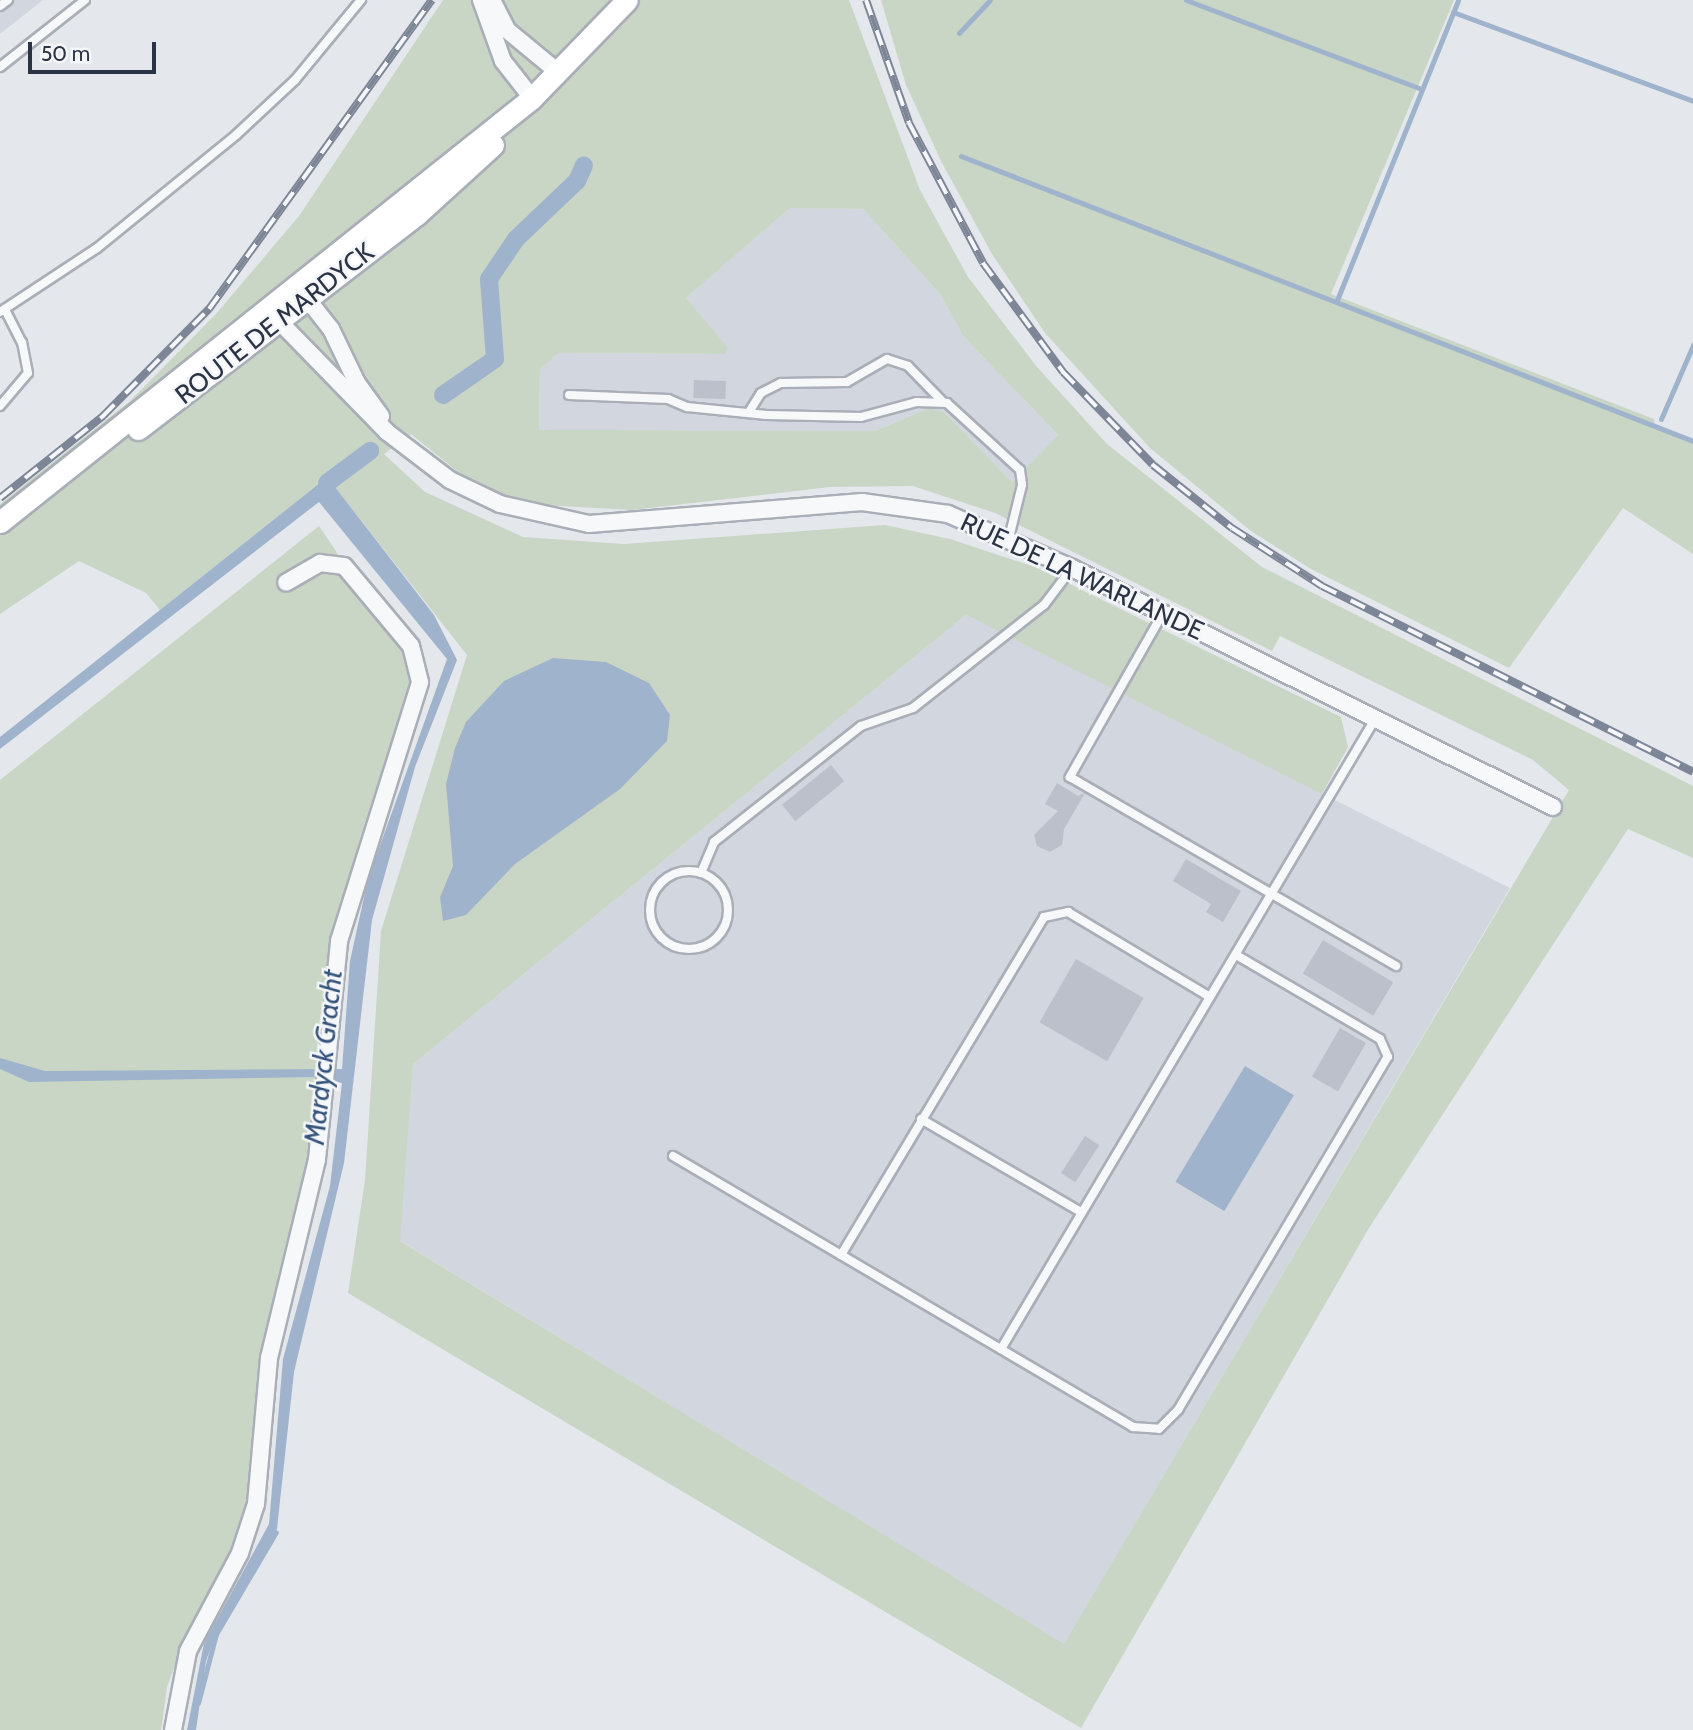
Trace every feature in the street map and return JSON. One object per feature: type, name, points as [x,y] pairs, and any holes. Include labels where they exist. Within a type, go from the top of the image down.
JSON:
[{"type":"main road","name":"ROUTE DE MARDYCK","points":[[0,522],[303,293],[444,191],[627,0]]},
{"type":"main road","name":"ROUTE DE MARDYCK","points":[[0,530],[273,316]]},
{"type":"street","points":[[481,0],[503,61],[532,98]]},
{"type":"street","points":[[492,0],[507,30],[558,72]]},
{"type":"street","name":"RUE DE LA WARLANDE","points":[[303,293],[333,332],[361,390],[421,458]]},
{"type":"street","name":"RUE DE LA WARLANDE","points":[[273,316],[369,417],[421,458],[475,494],[566,522],[647,522],[880,502],[948,514],[1009,538],[1072,568],[1553,807]]},
{"type":"street","points":[[173,1730],[188,1651],[240,1553],[256,1504],[270,1357],[311,1191],[327,1083],[345,913],[420,674],[411,646],[344,566],[320,563],[286,583]]},
{"type":"lane","points":[[0,6],[8,0]]},
{"type":"lane","points":[[0,68],[85,0]]},
{"type":"lane","points":[[0,406],[28,373],[22,343],[2,311],[97,248],[236,135],[295,80],[362,0]]},
{"type":"lane","points":[[749,412],[761,393],[781,383],[847,382],[887,359],[908,366],[942,401],[958,410],[1020,470],[1022,485],[1009,538]]},
{"type":"lane","points":[[569,395],[668,399],[687,407],[861,417],[917,402],[942,401]]},
{"type":"lane","points":[[701,873],[710,844],[861,726],[913,708],[1044,605],[1072,568]]},
{"type":"lane","points":[[1163,614],[1070,777],[1396,966]]},
{"type":"lane","points":[[1001,1349],[1375,719]]},
{"type":"lane","points":[[701,873],[724,894],[724,926],[701,947],[676,947],[653,925],[651,900],[670,875],[701,873]]},
{"type":"lane","points":[[841,1255],[1032,930],[1051,913],[1068,912],[1210,998]]},
{"type":"lane","points":[[673,1156],[1133,1427],[1152,1431],[1178,1410],[1388,1057],[1380,1039],[1236,955]]},
{"type":"lane","points":[[921,1119],[1081,1212]]},
{"type":"shaded area","points":[[0,0],[43,0],[0,34]]},
{"type":"shaded area","points":[[790,208],[863,209],[941,295],[963,336],[1058,435],[1012,482],[944,412],[929,408],[875,431],[539,431],[540,369],[559,353],[726,354],[726,347],[686,298]]},
{"type":"shaded area","points":[[966,615],[1510,888],[1064,1645],[399,1240],[413,1064]]},
{"type":"green space","points":[[443,0],[849,0],[920,190],[968,277],[1037,367],[1107,444],[1262,567],[1693,786],[1693,858],[1628,829],[1369,1228],[1081,1728],[348,1293],[365,1180],[381,931],[467,655],[334,486],[356,471],[349,475],[340,467],[160,610],[146,593],[79,561],[0,614],[0,504],[130,401],[216,314],[299,216]],"holes":[[[790,208],[863,209],[941,295],[963,336],[1058,435],[1012,482],[944,412],[929,408],[875,431],[539,430],[540,369],[559,353],[726,354],[727,347],[686,298]],[[411,434],[463,476],[524,504],[632,510],[830,487],[913,486],[995,513],[1272,651],[1280,636],[1533,760],[1569,790],[1064,1644],[400,1241],[413,1064],[966,615],[1322,794],[1348,747],[1341,717],[1035,567],[950,539],[885,525],[624,544],[523,537],[425,492],[384,454]]]},
{"type":"green space","points":[[881,0],[1454,0],[1331,294],[1654,419],[1655,428],[1693,443],[1693,554],[1623,508],[1509,668],[1311,569],[1251,531],[1150,448],[1045,333],[992,254],[942,163],[906,85]]},
{"type":"green space","points":[[319,526],[406,655],[413,680],[361,834],[326,972],[318,1100],[253,1483],[233,1552],[190,1625],[167,1687],[161,1730],[0,1730],[0,780]]},
{"type":"water","points":[[340,467],[349,475],[335,487],[434,615],[457,660],[415,767],[372,920],[344,1163],[294,1372],[277,1529],[216,1634],[206,1661],[196,1730],[187,1730],[204,1643],[269,1524],[283,1359],[330,1186],[342,1083],[319,1077],[29,1082],[0,1069],[0,1058],[45,1071],[342,1069],[350,961],[368,879],[447,659],[319,502],[0,749],[0,737]]},
{"type":"water","points":[[553,658],[606,662],[649,683],[670,715],[667,741],[620,789],[515,864],[466,915],[443,921],[440,897],[453,866],[446,784],[455,748],[466,722],[504,681]]},
{"type":"water","points":[[1245,1066],[1294,1095],[1224,1211],[1175,1182]]},
{"type":"building","points":[[694,380],[726,381],[725,399],[693,398]]},
{"type":"building","points":[[831,765],[844,781],[795,821],[782,805]]},
{"type":"building","points":[[1057,783],[1078,796],[1085,793],[1064,829],[1062,845],[1050,852],[1037,846],[1034,835],[1058,811],[1045,804]]},
{"type":"building","points":[[1186,859],[1241,891],[1223,922],[1206,912],[1211,904],[1173,881]]},
{"type":"building","points":[[1323,940],[1393,982],[1373,1016],[1303,973]]},
{"type":"building","points":[[1076,959],[1144,998],[1107,1061],[1040,1022]]},
{"type":"building","points":[[1340,1028],[1366,1043],[1338,1091],[1312,1076]]},
{"type":"building","points":[[1085,1136],[1099,1145],[1075,1182],[1061,1173]]},
{"type":"waterway","points":[[959,33],[990,0]]},
{"type":"waterway","points":[[1186,0],[1421,89]]},
{"type":"waterway","points":[[1337,300],[1458,0]]},
{"type":"waterway","points":[[1453,12],[1693,101]]},
{"type":"waterway","points":[[961,156],[1693,441]]},
{"type":"waterway","name":"Mardyck Gracht","points":[[443,395],[495,359],[489,279],[516,239],[577,181],[584,165]]},
{"type":"waterway","points":[[1661,419],[1693,345]]},
{"type":"waterway","name":"Mardyck Gracht","points":[[327,483],[370,451]]},
{"type":"waterway","name":"Mardyck Gracht","points":[[198,1703],[216,1634],[276,1532]]},
{"type":"railway","points":[[0,498],[103,416],[209,309],[432,0]]},
{"type":"railway","points":[[866,0],[909,123],[983,263],[1063,372],[1153,465],[1232,528],[1322,586],[1693,772]]}]
